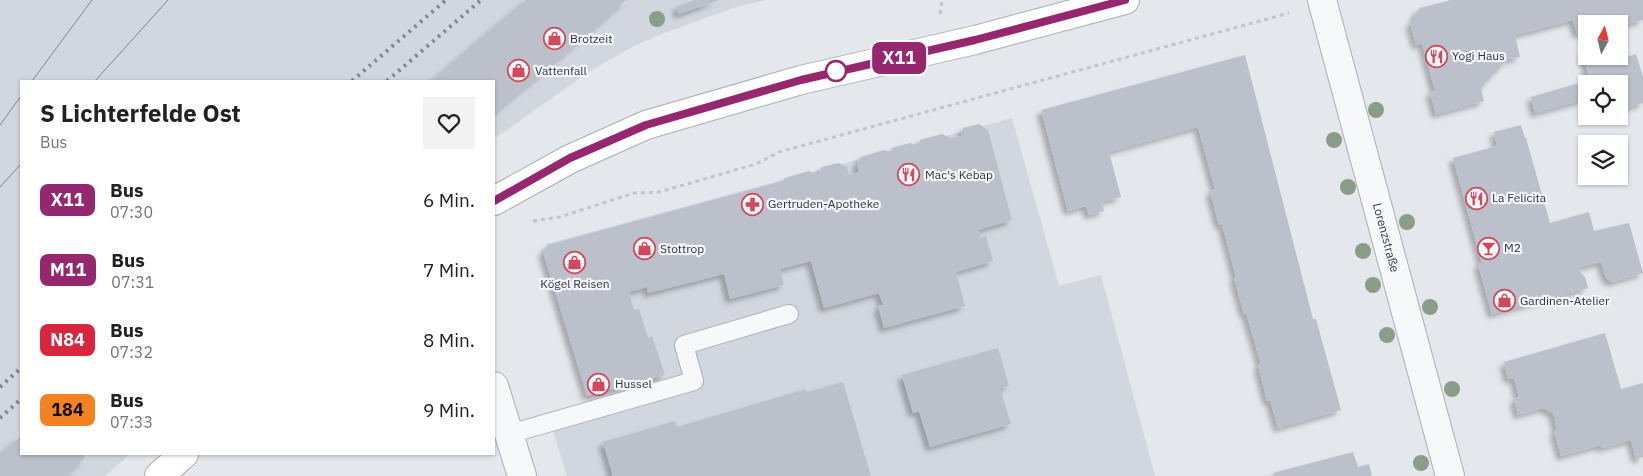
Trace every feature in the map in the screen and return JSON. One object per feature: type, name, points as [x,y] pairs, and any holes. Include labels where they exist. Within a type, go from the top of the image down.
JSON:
[{"type":"main road","points":[[495,200],[570,158],[646,125],[801,80],[975,40],[1125,0]]},
{"type":"main road","points":[[158,476],[183,455]]},
{"type":"street","name":"Lorenzstraße","points":[[1322,2],[1450,476]]},
{"type":"street","points":[[495,389],[522,476]]},
{"type":"lane","points":[[509,434],[694,381],[684,345],[789,314]]},
{"type":"path","points":[[525,218],[532,221],[560,217],[634,193],[658,192],[756,164],[779,152],[1322,2]]},
{"type":"shaded area","points":[[0,0],[765,0],[736,7],[634,46],[593,69],[495,138],[495,80],[20,80],[20,455],[129,455],[105,476],[0,476]]},
{"type":"shaded area","points":[[1012,118],[1059,286],[1101,275],[1155,476],[567,476],[553,431],[594,420],[542,253],[547,244]]},
{"type":"building","points":[[526,0],[626,0],[495,112],[495,80],[432,80]]},
{"type":"building","points":[[695,0],[719,0],[679,14],[676,7]]},
{"type":"building","points":[[1451,0],[1643,0],[1643,20],[1628,24],[1628,15],[1578,15],[1578,34],[1573,20],[1515,35],[1520,57],[1508,59],[1481,88],[1484,101],[1436,114],[1430,92],[1435,91],[1422,43],[1416,45],[1410,22],[1415,20],[1414,16],[1420,8]]},
{"type":"building","points":[[1636,54],[1643,77],[1643,103],[1628,107],[1628,75],[1589,75],[1586,65],[1628,65],[1628,56]]},
{"type":"building","points":[[1245,55],[1313,319],[1316,319],[1341,410],[1278,428],[1270,400],[1267,401],[1258,365],[1261,364],[1246,313],[1244,314],[1222,224],[1219,225],[1210,191],[1215,189],[1198,127],[1109,152],[1121,197],[1102,202],[1104,211],[1089,215],[1086,206],[1068,211],[1041,110]]},
{"type":"building","points":[[1578,83],[1578,101],[1535,113],[1531,97]]},
{"type":"building","points":[[979,124],[988,130],[1012,220],[978,230],[980,238],[986,236],[993,261],[956,272],[965,306],[884,328],[878,306],[883,305],[879,293],[824,308],[811,261],[780,269],[784,285],[730,299],[724,274],[648,293],[647,287],[629,292],[634,310],[639,309],[648,338],[652,336],[665,375],[587,396],[543,253],[548,245],[779,182],[781,185],[785,178],[809,171],[818,175],[822,167],[838,163],[847,167],[849,175],[859,172],[857,166],[861,157],[884,150],[890,153],[892,148],[910,143],[918,146],[920,140],[942,134],[950,138],[961,136],[963,128]]},
{"type":"building","points":[[1521,125],[1550,223],[1589,212],[1594,231],[1629,223],[1643,273],[1612,282],[1606,278],[1601,262],[1577,268],[1585,277],[1588,288],[1492,314],[1478,264],[1482,263],[1453,158],[1497,146],[1494,132]]},
{"type":"building","points":[[1605,333],[1621,389],[1643,383],[1643,457],[1636,459],[1631,440],[1602,448],[1601,445],[1561,456],[1554,431],[1557,430],[1553,413],[1543,408],[1518,415],[1514,399],[1519,397],[1514,378],[1508,379],[1504,362]]},
{"type":"building","points":[[998,348],[1009,386],[1000,388],[1011,424],[930,447],[919,411],[913,413],[902,375]]},
{"type":"building","points":[[843,382],[871,476],[613,476],[603,442],[675,421],[677,427],[806,389],[807,392]]},
{"type":"building","points":[[20,437],[20,455],[82,455],[85,458],[65,476],[0,476],[0,455]]},
{"type":"building","points":[[1353,452],[1358,467],[1369,464],[1372,476],[1274,476],[1273,473]]},
{"type":"tram line","points":[[33,80],[92,0]]},
{"type":"tram line","points":[[96,80],[168,0]]},
{"type":"tram line","points":[[0,125],[20,97]]},
{"type":"tram line","points":[[0,187],[20,165]]},
{"type":"railway","points":[[353,80],[446,0]]},
{"type":"railway","points":[[388,80],[481,0]]},
{"type":"railway","points":[[0,387],[20,369]]},
{"type":"railway","points":[[0,418],[20,400]]},
{"type":"bus line","name":"X11","points":[[495,200],[570,158],[646,125],[801,80],[975,40],[1125,0]]},
{"type":"place","name":"Brotzeit","points":[[554,39]]},
{"type":"place","name":"Yogi Haus","points":[[1436,56]]},
{"type":"place","name":"Vattenfall","points":[[519,71]]},
{"type":"place","name":"Mac's Kebap","points":[[909,175]]},
{"type":"place","name":"La Felicita","points":[[1476,198]]},
{"type":"place","name":"Gertruden-Apotheke","points":[[752,204]]},
{"type":"place","name":"M2","points":[[1488,248]]},
{"type":"place","name":"Stottrop","points":[[644,249]]},
{"type":"place","name":"Kögel Reisen","points":[[575,263]]},
{"type":"place","name":"Gardinen-Atelier","points":[[1504,301]]},
{"type":"place","name":"Hussel","points":[[599,384]]}]
